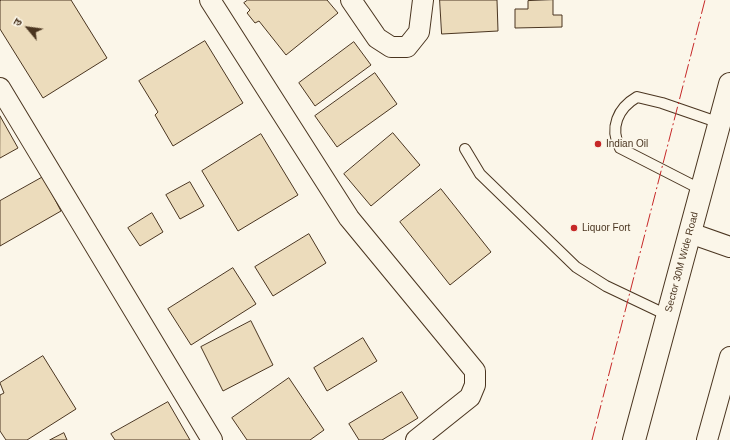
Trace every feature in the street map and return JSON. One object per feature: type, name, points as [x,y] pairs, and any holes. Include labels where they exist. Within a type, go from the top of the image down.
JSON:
[{"type":"main road","name":"Sector 30M Wide Road","points":[[634,440],[730,84]]},
{"type":"street","points":[[210,0],[349,218],[475,371],[475,385],[470,397],[416,440]]},
{"type":"street","points":[[351,0],[377,38],[391,47],[407,47],[419,32],[423,0]]},
{"type":"street","points":[[0,88],[212,440]]},
{"type":"street","points":[[690,233],[730,247]]},
{"type":"street","points":[[707,440],[730,357]]},
{"type":"lane","points":[[702,190],[620,148],[615,138],[615,126],[620,114],[630,101],[637,97],[662,103],[720,123]]},
{"type":"lane","points":[[465,149],[480,174],[576,267],[606,286],[668,315]]},
{"type":"building","points":[[71,0],[107,58],[43,98],[0,29],[0,1]]},
{"type":"building","points":[[248,0],[327,0],[338,13],[286,55],[259,21],[255,23],[247,13],[250,10],[244,3]]},
{"type":"building","points":[[440,0],[497,0],[498,31],[442,34]]},
{"type":"building","points":[[553,0],[553,15],[562,15],[562,27],[515,28],[515,9],[528,9],[528,1]]},
{"type":"building","points":[[205,41],[243,103],[173,146],[155,115],[158,112],[139,81]]},
{"type":"building","points":[[354,42],[371,65],[315,106],[299,83]]},
{"type":"building","points":[[375,73],[397,104],[337,147],[315,116]]},
{"type":"building","points":[[0,116],[18,148],[0,158]]},
{"type":"building","points":[[393,133],[420,165],[371,206],[344,174]]},
{"type":"building","points":[[261,134],[298,195],[238,231],[202,171]]},
{"type":"building","points":[[43,177],[61,211],[0,246],[0,201]]},
{"type":"building","points":[[190,182],[204,206],[180,219],[166,195]]},
{"type":"building","points":[[441,189],[491,252],[450,285],[400,222]]},
{"type":"building","points":[[152,213],[163,232],[140,246],[128,228]]},
{"type":"building","points":[[309,234],[326,263],[273,296],[255,267]]},
{"type":"building","points":[[233,268],[256,304],[191,345],[168,309]]},
{"type":"building","points":[[251,321],[273,365],[223,391],[201,347]]},
{"type":"building","points":[[363,338],[377,361],[327,391],[314,368]]},
{"type":"building","points":[[43,356],[76,409],[27,440],[6,440],[0,431],[0,395],[4,393],[0,383]]},
{"type":"building","points":[[289,378],[324,430],[310,440],[247,440],[232,418]]},
{"type":"building","points":[[402,392],[418,418],[382,440],[359,440],[349,424]]},
{"type":"building","points":[[168,402],[190,440],[115,440],[111,434]]},
{"type":"building","points":[[64,433],[67,440],[50,440]]},
{"type":"power","points":[[592,440],[705,0]]},
{"type":"place","name":"Indian Oil","points":[[598,144]]},
{"type":"place","name":"Liquor Fort","points":[[574,228]]}]
